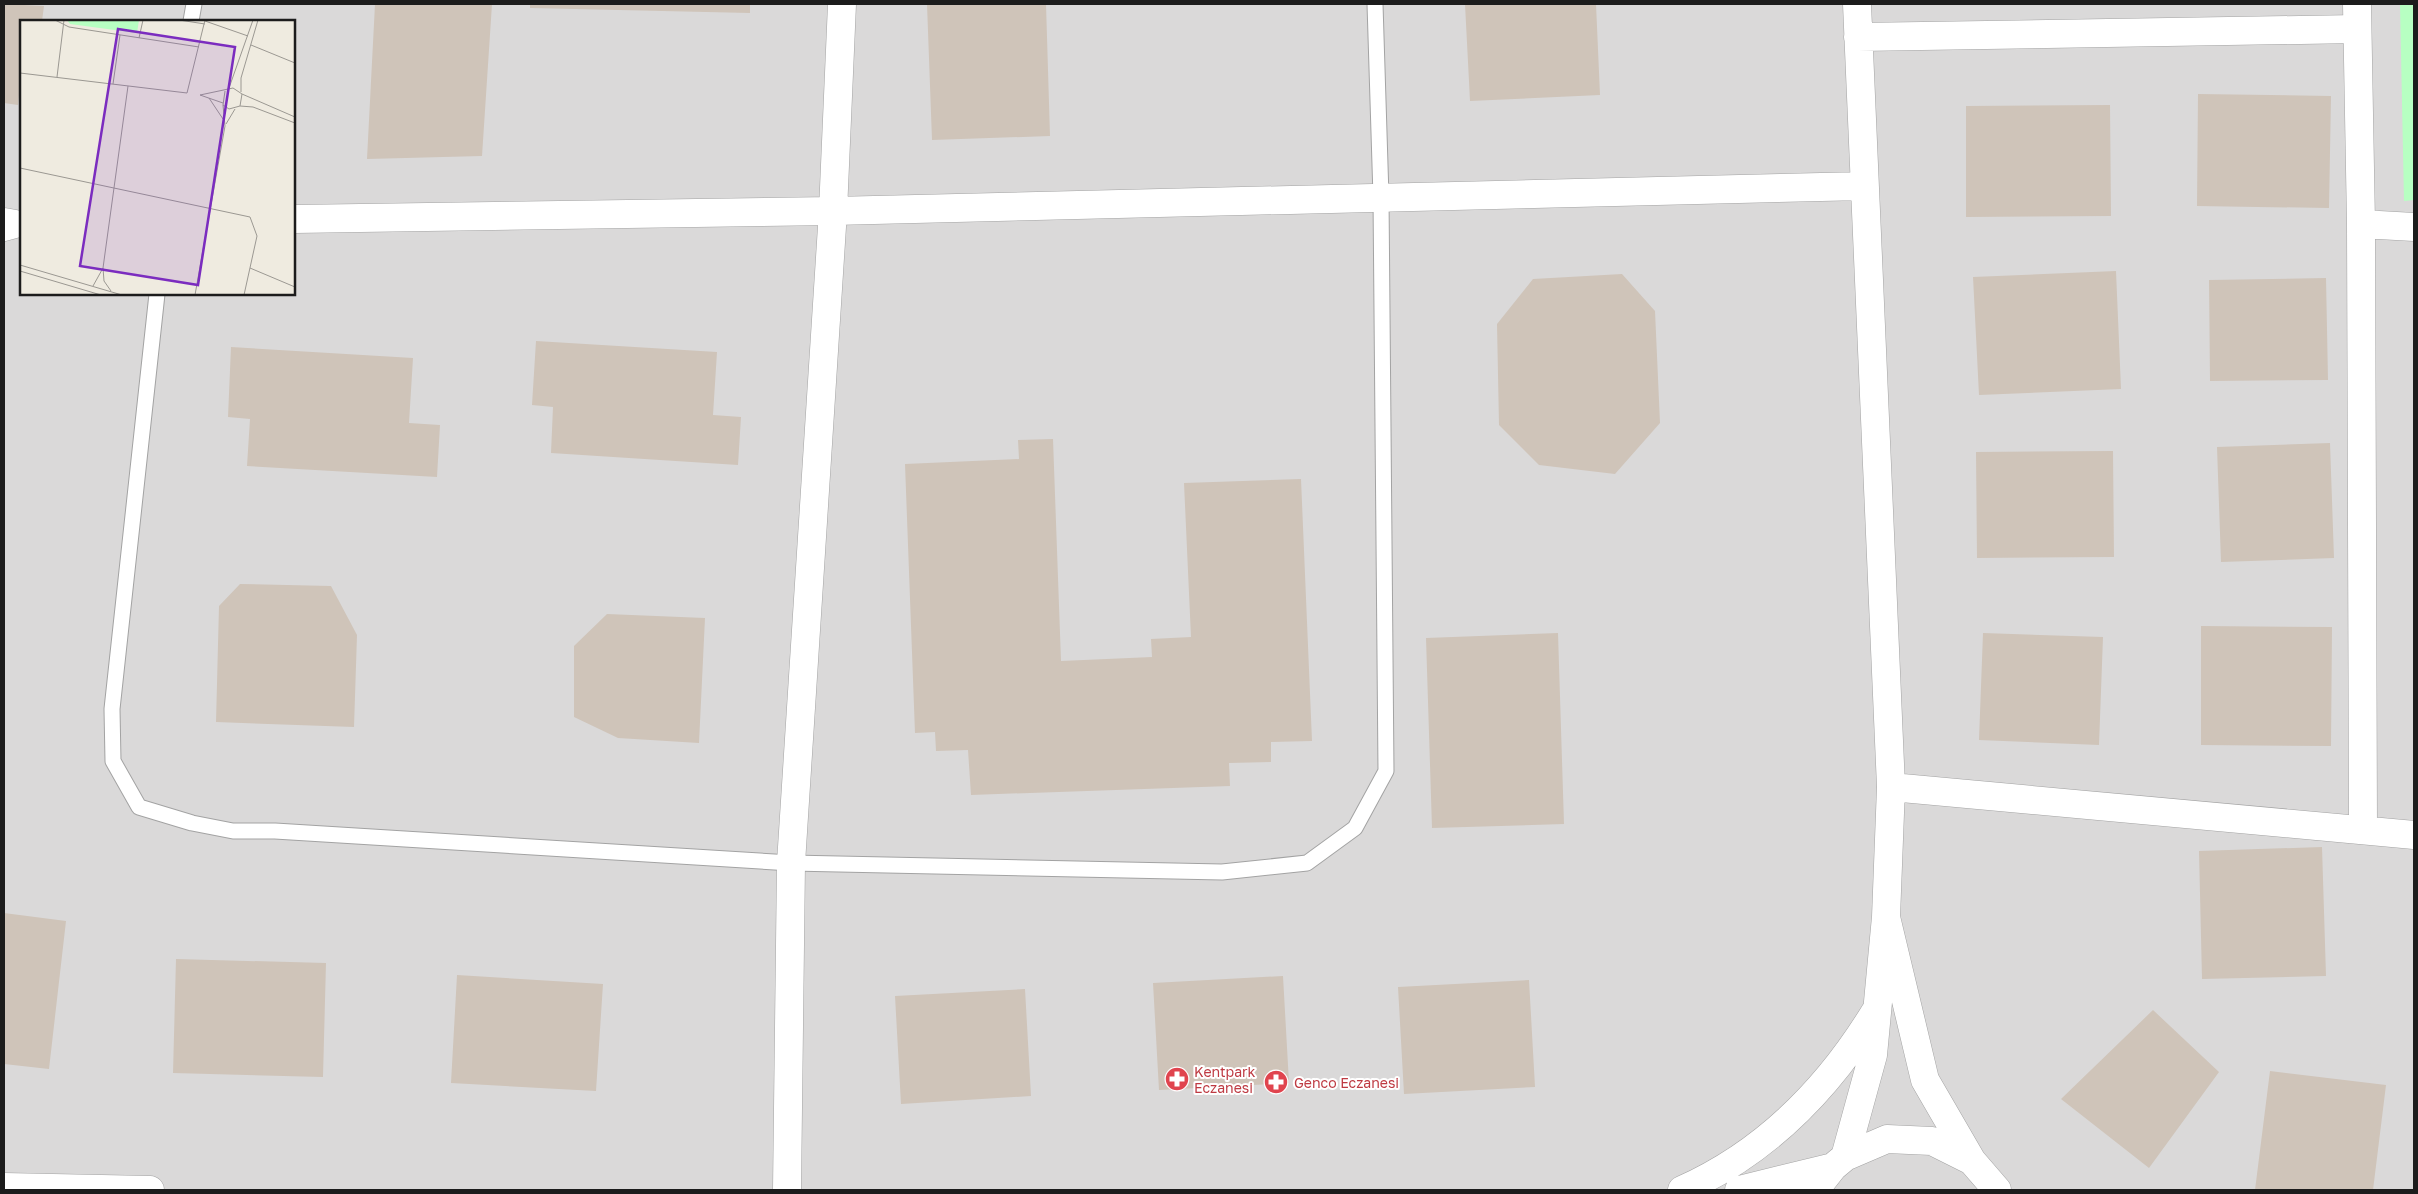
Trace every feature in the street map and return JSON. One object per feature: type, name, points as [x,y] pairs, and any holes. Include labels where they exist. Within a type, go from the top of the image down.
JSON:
[{"type":"street","points":[[788,1190],[791,863],[833,211],[842,4]]},
{"type":"street","points":[[1815,1190],[1839,1162],[1873,1055],[1886,917],[1891,787],[1857,4]]},
{"type":"street","points":[[1858,37],[2357,16],[2361,224],[2363,830]]},
{"type":"street","points":[[295,220],[833,211],[1864,186]]},
{"type":"street","points":[[2361,224],[2414,228]]},
{"type":"street","points":[[1891,787],[2414,836]]},
{"type":"street","points":[[1886,917],[1925,1080],[1972,1161],[1997,1190]]},
{"type":"street","points":[[1682,1190],[1736,1161],[1771,1136],[1804,1106],[1832,1075],[1856,1042],[1878,1006]]},
{"type":"street","points":[[1739,1190],[1839,1162],[1887,1139],[1932,1141],[1972,1161]]},
{"type":"street","points":[[4,1187],[150,1190]]},
{"type":"lane","points":[[192,20],[194,4]]},
{"type":"lane","points":[[157,295],[112,709],[113,761],[139,807],[192,823],[233,831],[275,831],[791,863],[1222,872],[1307,863],[1355,828],[1386,771],[1381,197],[1375,4]]},
{"type":"shaded area","points":[[4,4],[2414,4],[2414,1190],[4,1190]]},
{"type":"green space","points":[[2400,4],[2414,4],[2414,200],[2404,201]]},
{"type":"building","points":[[4,4],[44,6],[42,20],[20,20],[20,86],[18,105],[4,103]]},
{"type":"building","points":[[375,4],[492,4],[482,156],[367,159]]},
{"type":"building","points":[[530,4],[750,4],[750,13],[530,8]]},
{"type":"building","points":[[927,4],[1046,4],[1050,136],[932,140]]},
{"type":"building","points":[[1465,4],[1596,4],[1600,95],[1470,101]]},
{"type":"building","points":[[2198,94],[2331,96],[2329,208],[2197,206]]},
{"type":"building","points":[[2110,105],[2111,216],[1966,217],[1966,106]]},
{"type":"building","points":[[2116,271],[2121,389],[1979,395],[1973,277]]},
{"type":"building","points":[[1622,274],[1655,311],[1660,423],[1615,474],[1539,465],[1499,425],[1497,324],[1533,279]]},
{"type":"building","points":[[2326,278],[2328,380],[2210,381],[2209,280]]},
{"type":"building","points":[[536,341],[717,352],[713,415],[741,417],[738,465],[551,453],[553,407],[532,405]]},
{"type":"building","points":[[231,347],[413,358],[409,423],[440,425],[437,477],[247,466],[250,419],[228,417]]},
{"type":"building","points":[[1053,439],[1061,661],[1152,657],[1151,639],[1191,637],[1184,483],[1301,479],[1312,741],[1271,742],[1271,762],[1229,763],[1230,786],[971,795],[968,750],[936,751],[935,732],[915,733],[905,464],[1019,459],[1018,440]]},
{"type":"building","points":[[2330,443],[2334,558],[2221,562],[2217,447]]},
{"type":"building","points":[[2113,451],[2114,557],[1977,558],[1976,452]]},
{"type":"building","points":[[240,584],[331,586],[357,635],[354,727],[216,722],[219,606]]},
{"type":"building","points":[[607,614],[705,618],[699,743],[618,738],[574,717],[574,646]]},
{"type":"building","points":[[2201,626],[2332,627],[2331,746],[2201,745]]},
{"type":"building","points":[[1558,633],[1564,824],[1432,828],[1426,638]]},
{"type":"building","points":[[1983,633],[2103,637],[2099,745],[1979,740]]},
{"type":"building","points":[[2322,847],[2326,976],[2202,979],[2199,851]]},
{"type":"building","points":[[4,913],[66,921],[49,1069],[4,1064]]},
{"type":"building","points":[[176,959],[326,963],[323,1077],[173,1073]]},
{"type":"building","points":[[457,975],[603,984],[596,1091],[451,1083]]},
{"type":"building","points":[[1283,976],[1289,1083],[1159,1090],[1153,983]]},
{"type":"building","points":[[1529,980],[1535,1087],[1404,1094],[1398,987]]},
{"type":"building","points":[[1025,989],[1031,1096],[901,1104],[895,996]]},
{"type":"building","points":[[2153,1010],[2219,1072],[2149,1168],[2061,1099]]},
{"type":"building","points":[[2270,1071],[2386,1085],[2373,1190],[2255,1190]]},
{"type":"place","name":"Kentpark Eczanesi","points":[[1177,1079]]},
{"type":"place","name":"Genco Eczanesi","points":[[1276,1082]]}]
